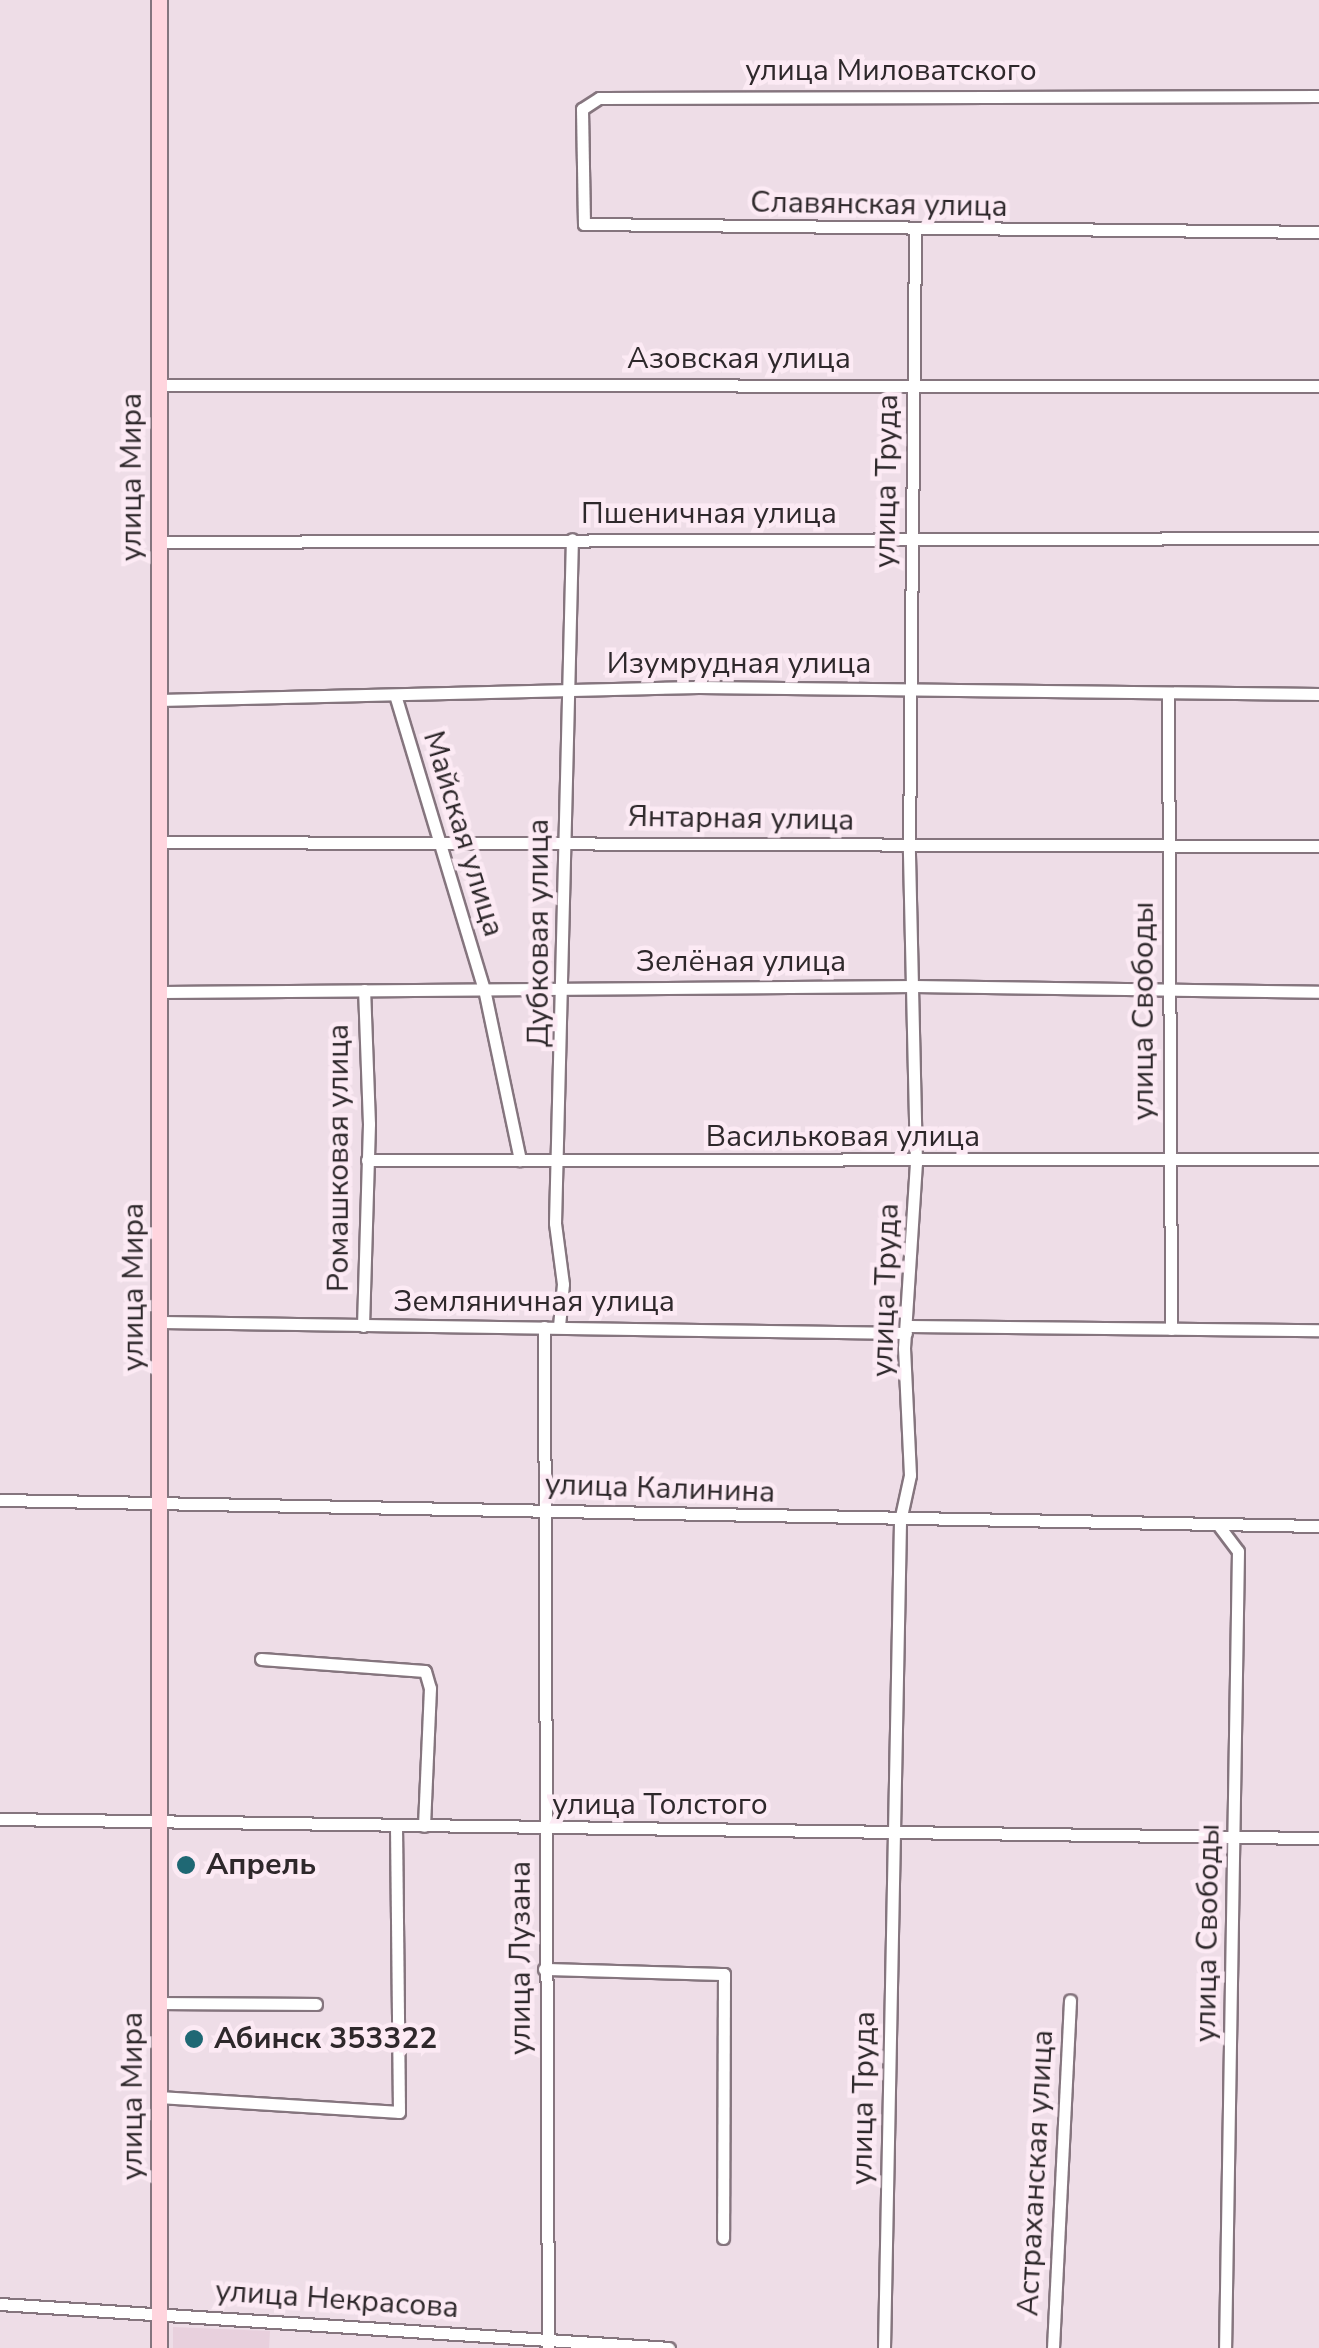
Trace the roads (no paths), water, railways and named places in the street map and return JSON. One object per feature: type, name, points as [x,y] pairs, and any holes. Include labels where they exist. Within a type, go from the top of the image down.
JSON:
[{"type":"main road","name":"улица Мира","points":[[159,0],[160,2348]]},
{"type":"street","name":"улица Миловатского","points":[[584,224],[582,109],[599,98],[1319,96]]},
{"type":"street","name":"Славянская улица","points":[[584,224],[915,232],[1319,232]]},
{"type":"street","name":"улица Труда","points":[[884,2348],[900,1521],[910,1475],[907,1330],[916,1163],[909,848],[915,232]]},
{"type":"street","name":"Азовская улица","points":[[159,385],[1319,386]]},
{"type":"street","name":"Пшеничная улица","points":[[159,542],[1319,538]]},
{"type":"street","name":"Дубковая улица","points":[[559,1326],[562,841],[572,539]]},
{"type":"street","name":"Изумрудная улица","points":[[160,700],[396,698],[568,688],[1319,694]]},
{"type":"street","name":"улица Свободы","points":[[1168,693],[1171,1329]]},
{"type":"street","name":"Майская улица","points":[[396,698],[484,990],[520,1160]]},
{"type":"street","name":"Янтарная улица","points":[[161,842],[562,841],[909,848],[1319,846]]},
{"type":"street","name":"Зелёная улица","points":[[162,992],[914,986],[1169,986],[1319,992]]},
{"type":"street","name":"Ромашковая улица","points":[[364,990],[364,1326]]},
{"type":"street","name":"Васильковая улица","points":[[367,1160],[916,1163],[1319,1159]]},
{"type":"street","name":"Земляничная улица","points":[[162,1322],[1319,1330]]},
{"type":"street","name":"улица Лузана","points":[[544,1327],[548,2344]]},
{"type":"street","name":"улица Калинина","points":[[0,1500],[900,1521],[1319,1526]]},
{"type":"street","name":"улица Свободы","points":[[1219,1526],[1238,1551],[1225,2348]]},
{"type":"street","points":[[261,1658],[425,1672],[430,1688],[424,1826]]},
{"type":"street","name":"улица Толстого","points":[[0,1819],[1319,1838]]},
{"type":"street","points":[[160,2097],[398,2112],[396,1826]]},
{"type":"street","points":[[544,1968],[724,1974],[723,2238]]},
{"type":"street","name":"Астраханская улица","points":[[1053,2348],[1070,2000]]},
{"type":"street","points":[[160,2003],[316,2004]]},
{"type":"street","name":"улица Некрасова","points":[[0,2304],[159,2312],[548,2344],[669,2348]]},
{"type":"place","name":"Апрель","points":[[186,1865]]},
{"type":"place","name":"Абинск 353322","points":[[194,2039]]}]
